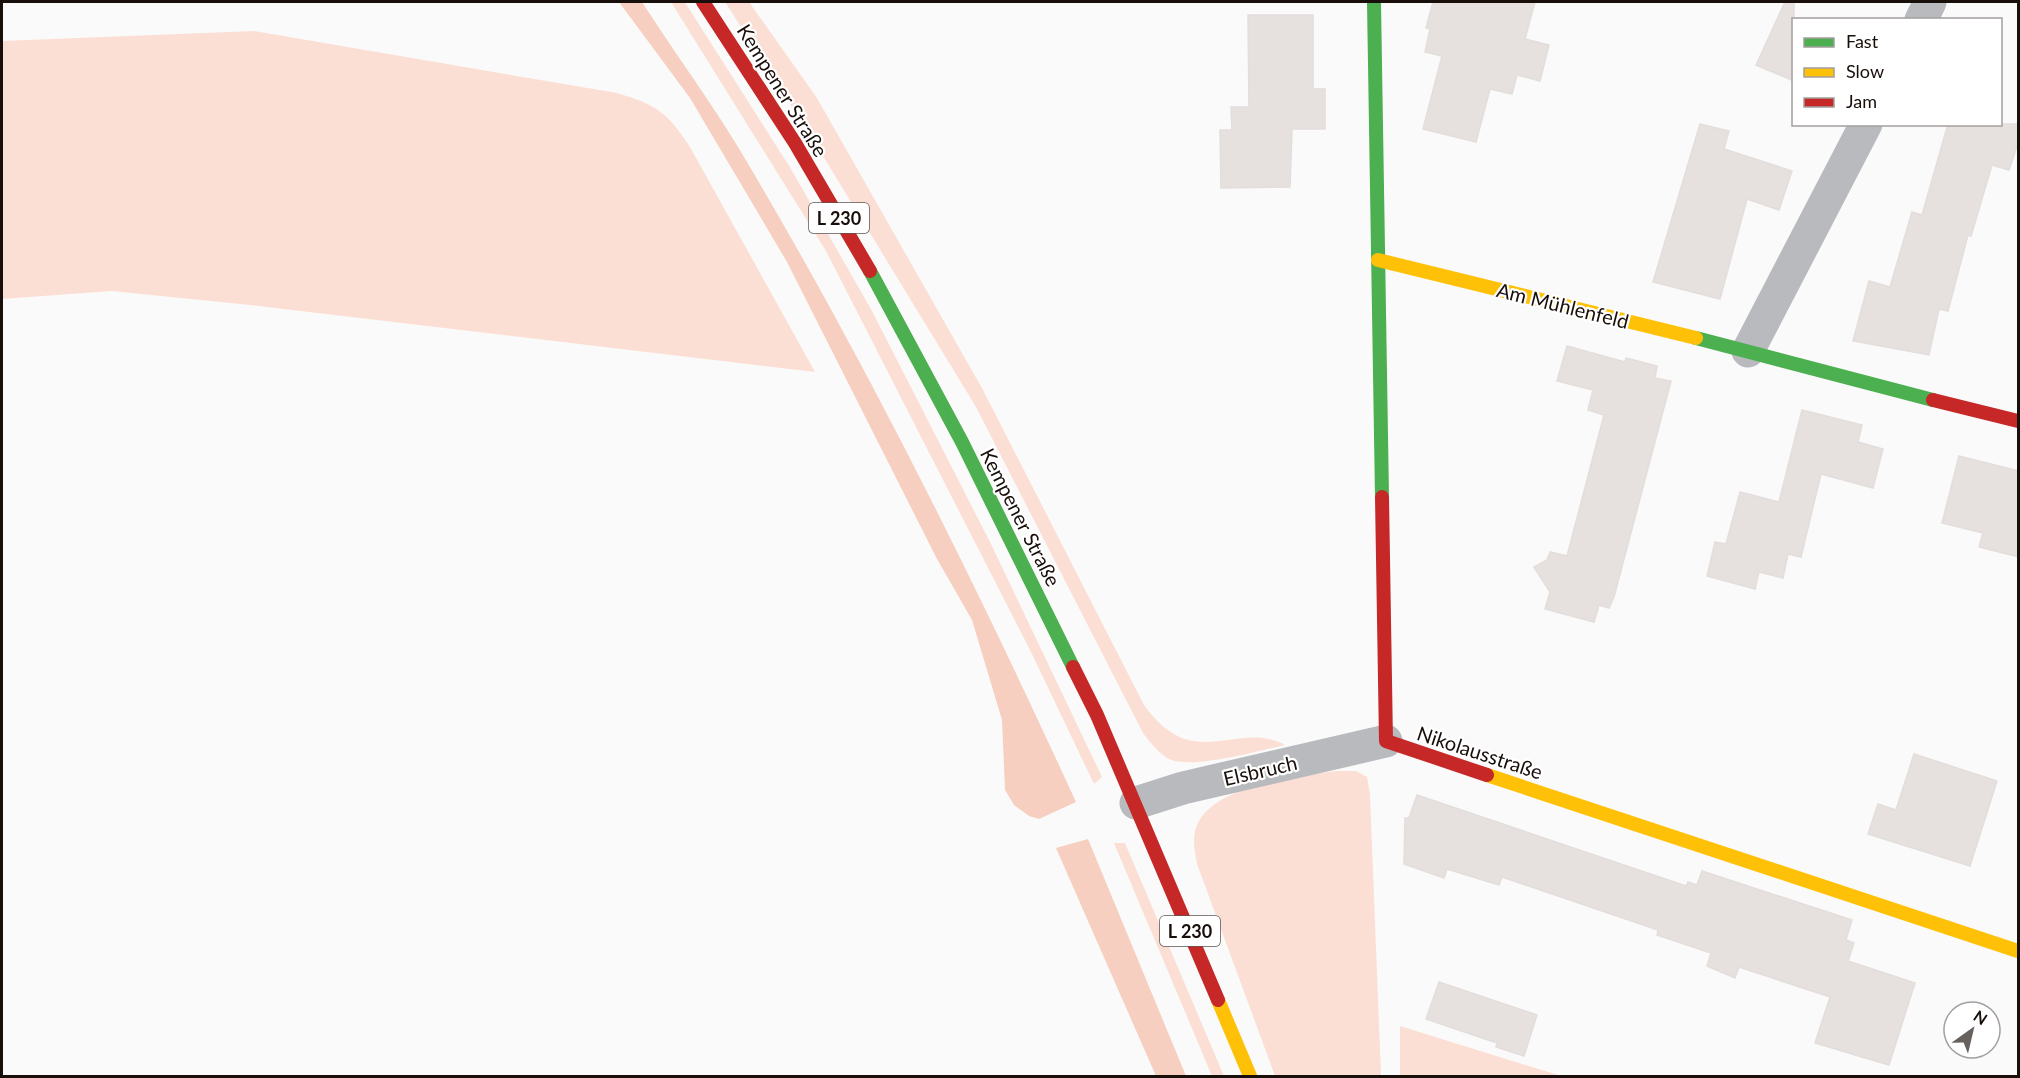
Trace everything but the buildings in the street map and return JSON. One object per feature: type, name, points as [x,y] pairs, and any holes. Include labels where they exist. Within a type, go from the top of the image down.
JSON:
[{"type":"street","name":"Kempener Straße","points":[[703,2],[795,143],[881,290],[1021,560],[1097,715],[1136,803],[1250,1077]]},
{"type":"street","name":"Nikolausstraße","points":[[1374,2],[1386,741],[2019,951]]},
{"type":"street","points":[[1922,18],[1930,2]]},
{"type":"street","points":[[1748,351],[1865,126]]},
{"type":"street","name":"Am Mühlenfeld","points":[[1378,260],[1748,351],[1774,360],[2019,421]]},
{"type":"street","name":"Elsbruch","points":[[1136,803],[1183,788],[1386,741]]},
{"type":"shaded area","points":[[619,2],[642,2],[735,142],[792,240],[836,318],[920,478],[1000,639],[1076,802],[1039,819],[1029,816],[1014,805],[1005,790],[1002,720],[972,620],[937,559],[787,262],[690,98]]},
{"type":"shaded area","points":[[671,2],[686,4],[791,169],[872,311],[991,544],[1102,777],[1094,784],[1031,652],[826,251]]},
{"type":"shaded area","points":[[725,2],[749,2],[817,98],[983,390],[1144,705],[1162,726],[1180,737],[1198,742],[1267,739],[1285,745],[1209,761],[1180,762],[1162,754],[1143,733],[976,407],[812,138]]},
{"type":"shaded area","points":[[254,31],[617,93],[652,106],[675,125],[690,147],[815,372],[250,305],[112,291],[2,299],[2,41]]},
{"type":"shaded area","points":[[1337,771],[1356,771],[1367,777],[1370,794],[1381,1076],[1275,1076],[1197,864],[1194,846],[1195,832],[1205,813],[1237,792],[1279,780]]},
{"type":"shaded area","points":[[1088,839],[1186,1076],[1156,1076],[1056,848]]},
{"type":"shaded area","points":[[1114,843],[1125,843],[1224,1076],[1212,1076]]},
{"type":"shaded area","points":[[1400,1026],[1561,1076],[1400,1076]]},
{"type":"traffic: fast","points":[[1374,2],[1382,497]]},
{"type":"traffic: fast","points":[[870,271],[962,442],[1073,667]]},
{"type":"traffic: fast","points":[[1696,338],[1933,400]]},
{"type":"traffic: slow","points":[[1378,260],[1696,338]]},
{"type":"traffic: slow","points":[[1487,775],[2018,951]]},
{"type":"traffic: slow","points":[[1218,1000],[1250,1076]]},
{"type":"traffic: jam","points":[[703,2],[795,143],[870,271]]},
{"type":"traffic: jam","points":[[1933,400],[2018,421]]},
{"type":"traffic: jam","points":[[1382,497],[1386,741],[1487,775]]},
{"type":"traffic: jam","points":[[1073,667],[1097,715],[1218,1000]]}]
